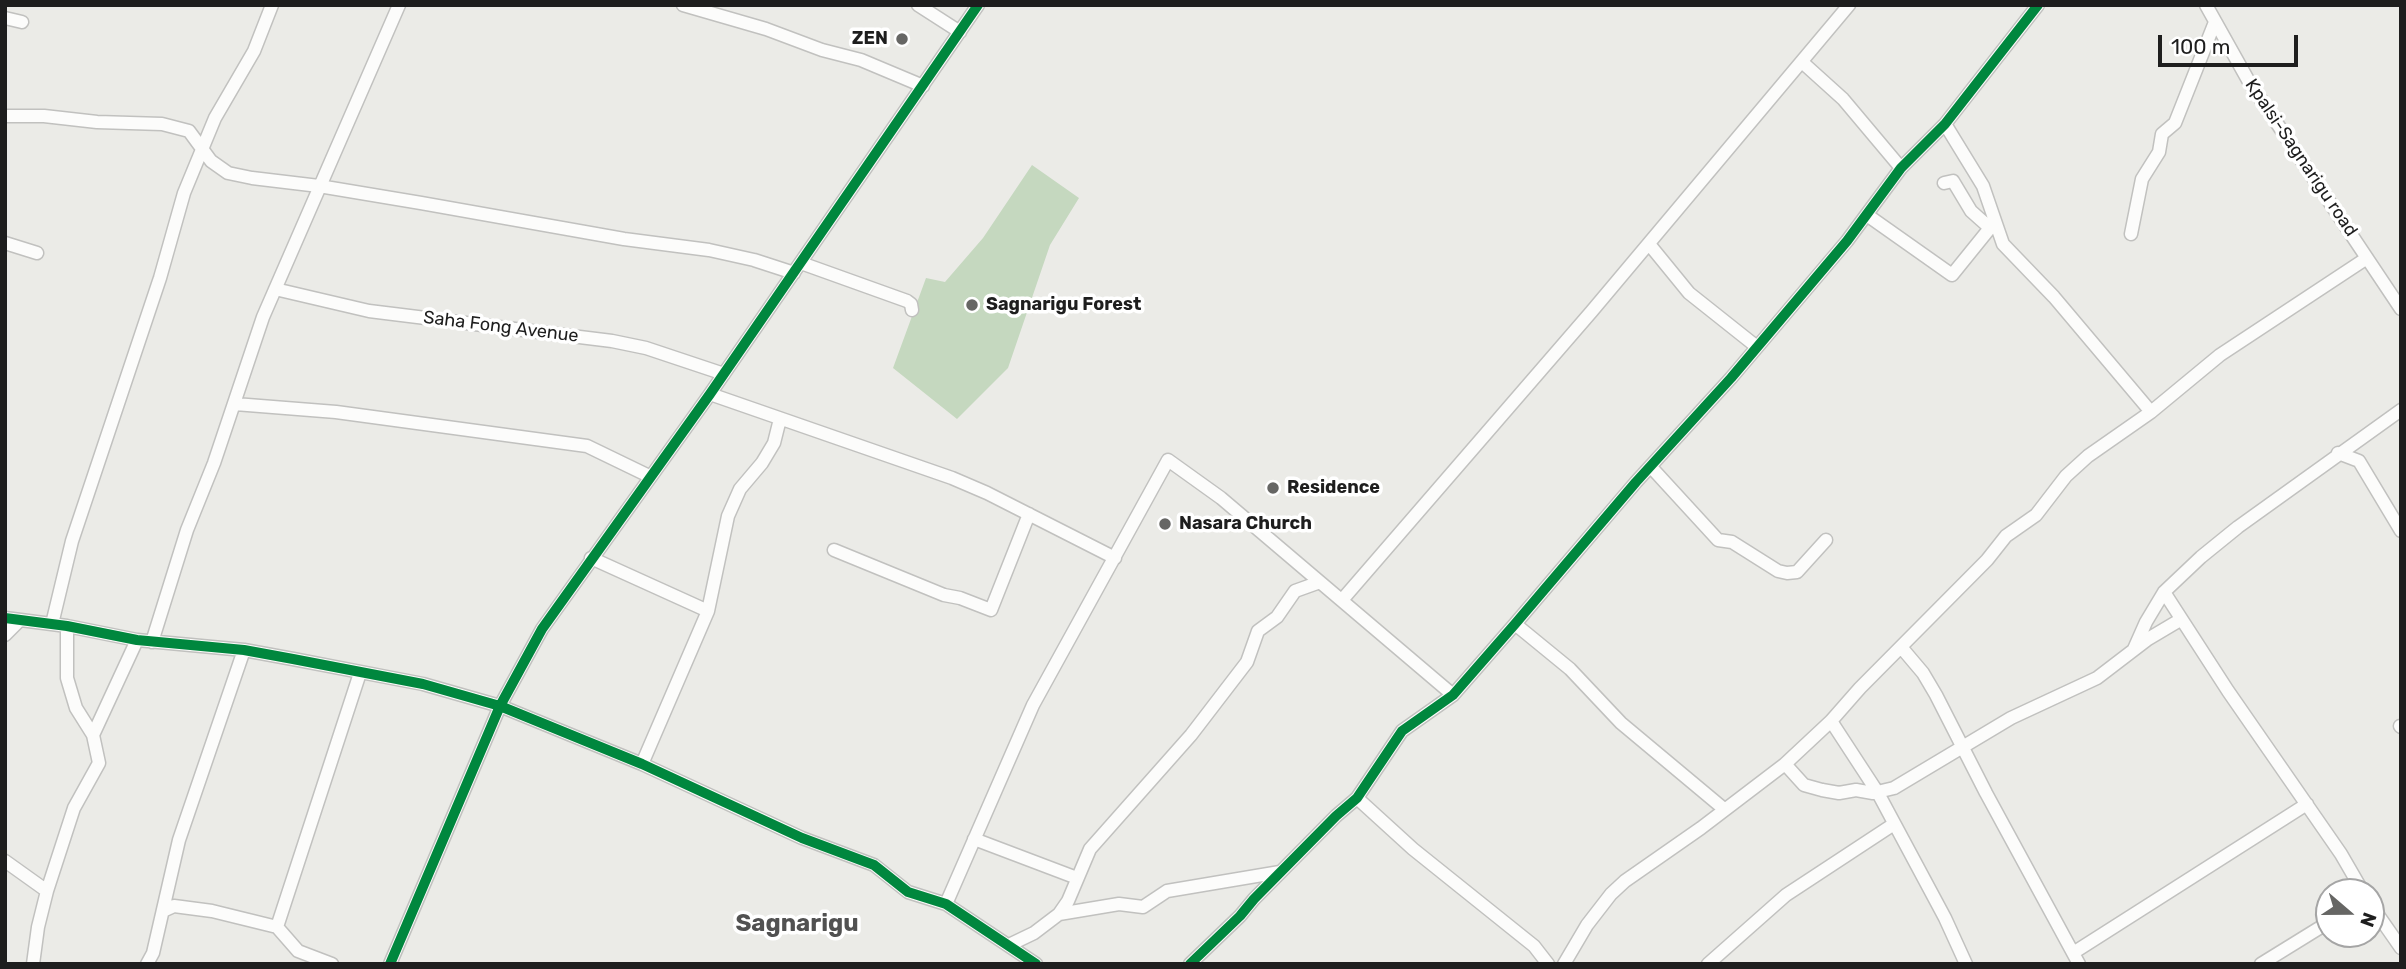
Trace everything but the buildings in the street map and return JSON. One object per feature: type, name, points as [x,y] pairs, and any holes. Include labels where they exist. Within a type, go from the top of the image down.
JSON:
[{"type":"street","points":[[52,624],[66,561],[85,498],[146,324],[184,193],[215,118],[254,51],[272,5]]},
{"type":"street","points":[[152,642],[187,530],[214,463],[245,368],[275,289],[399,5]]},
{"type":"street","points":[[683,5],[861,60],[923,86]]},
{"type":"street","points":[[918,5],[960,32]]},
{"type":"street","points":[[390,964],[500,706],[542,629],[724,374],[978,5]]},
{"type":"street","points":[[1342,600],[1649,244],[1849,5]]},
{"type":"street","points":[[1190,964],[1357,798],[1402,731],[1453,695],[1516,624],[1847,241],[1901,168],[1945,124],[2038,5]]},
{"type":"street","name":"Kpalsi-Sagnarigu road","points":[[2206,5],[2248,80],[2401,309]]},
{"type":"street","points":[[5,18],[22,22]]},
{"type":"street","points":[[2131,234],[2142,179],[2158,152],[2162,134],[2175,123],[2215,22]]},
{"type":"street","points":[[1802,62],[1843,99],[1901,168]]},
{"type":"street","points":[[5,116],[162,124],[189,131],[215,165],[228,173],[262,180],[319,186],[535,225],[709,250],[798,268],[907,301],[912,310]]},
{"type":"street","points":[[1945,124],[1983,186],[2003,244],[2054,297],[2151,412]]},
{"type":"street","points":[[1867,215],[1952,275],[1990,228],[1971,211],[1953,181],[1944,183]]},
{"type":"street","points":[[5,243],[37,253]]},
{"type":"street","points":[[1649,244],[1689,293],[1757,347]]},
{"type":"street","points":[[1563,964],[1587,925],[1611,894],[1785,764],[1832,721],[1860,688],[1987,560],[2006,536],[2036,515],[2066,476],[2088,456],[2151,412],[2220,355],[2367,258]]},
{"type":"street","name":"Saha Fong Avenue","points":[[275,289],[369,311],[612,341],[646,348],[724,374]]},
{"type":"street","points":[[710,394],[952,478],[1115,558]]},
{"type":"street","points":[[235,404],[336,412],[587,446],[649,476]]},
{"type":"street","points":[[2134,650],[2146,622],[2164,592],[2220,541],[2338,453],[2401,410]]},
{"type":"street","points":[[642,764],[708,611],[728,516],[740,489],[762,463],[774,443],[780,419]]},
{"type":"street","points":[[2359,441],[2359,461],[2401,531]]},
{"type":"street","points":[[2338,453],[2359,461]]},
{"type":"street","points":[[946,904],[1033,705],[1168,460],[1221,498],[1453,695]]},
{"type":"street","points":[[1651,467],[1718,540],[1732,542],[1778,571],[1797,572],[1826,540]]},
{"type":"street","points":[[834,550],[944,595],[991,610],[1029,514]]},
{"type":"street","points":[[591,558],[708,611]]},
{"type":"street","points":[[1009,945],[1034,933],[1059,914],[1068,901],[1090,849],[1191,735],[1247,662],[1258,631],[1277,617],[1295,591],[1320,582]]},
{"type":"street","points":[[2164,592],[2180,620],[2341,854],[2354,878]]},
{"type":"street","points":[[5,618],[67,626],[137,640],[244,650],[423,684],[500,706],[642,764],[802,838],[874,865],[908,892],[946,904],[1035,964]]},
{"type":"street","points":[[5,635],[20,620]]},
{"type":"street","points":[[1785,764],[1804,785],[1839,793],[1856,790],[1878,793],[1894,788],[2022,713],[2097,678],[2180,620]]},
{"type":"street","points":[[1516,624],[1570,669],[1621,723],[1724,809]]},
{"type":"street","points":[[33,964],[47,891],[74,808],[99,763],[93,735],[76,709],[68,678],[67,626]]},
{"type":"street","points":[[93,735],[137,640]]},
{"type":"street","points":[[1900,647],[1923,673],[2076,958],[2307,804]]},
{"type":"street","points":[[147,964],[153,953],[179,840],[244,650]]},
{"type":"street","points":[[277,927],[360,673]]},
{"type":"street","points":[[1832,721],[1878,793],[1945,918],[1966,964]]},
{"type":"street","points":[[1357,798],[1408,844],[1534,946],[1548,964]]},
{"type":"street","points":[[1708,964],[1786,895],[1894,824]]},
{"type":"street","points":[[974,839],[1077,878]]},
{"type":"street","points":[[5,861],[47,891]]},
{"type":"street","points":[[1059,914],[1119,904],[1143,907],[1167,891],[1281,872]]},
{"type":"street","points":[[163,911],[174,906],[212,911],[277,927],[298,951],[332,964]]},
{"type":"street","points":[[2385,925],[2401,948]]},
{"type":"street","points":[[2261,964],[2315,931]]},
{"type":"green space","name":"Sagnarigu Forest","points":[[1032,165],[1079,198],[1050,245],[1008,368],[957,419],[893,368],[926,278],[945,282],[983,238]]},
{"type":"cycle path","points":[[390,964],[500,706],[542,629],[710,394],[978,5]]},
{"type":"cycle path","points":[[1190,964],[1357,798],[1402,731],[1453,695],[1636,482],[1731,378],[1847,241],[1901,168],[1945,124],[2038,5]]},
{"type":"cycle path","points":[[5,618],[67,626],[137,640],[244,650],[423,684],[500,706],[642,764],[802,838],[874,865],[908,892],[946,904],[1036,964]]},
{"type":"place","name":"ZEN","points":[[902,39]]},
{"type":"place","name":"Sagnarigu Forest","points":[[972,305]]},
{"type":"place","name":"Residence","points":[[1273,488]]},
{"type":"place","name":"Nasara Church","points":[[1165,524]]},
{"type":"district","name":"Sagnarigu","points":[[797,924]]}]
